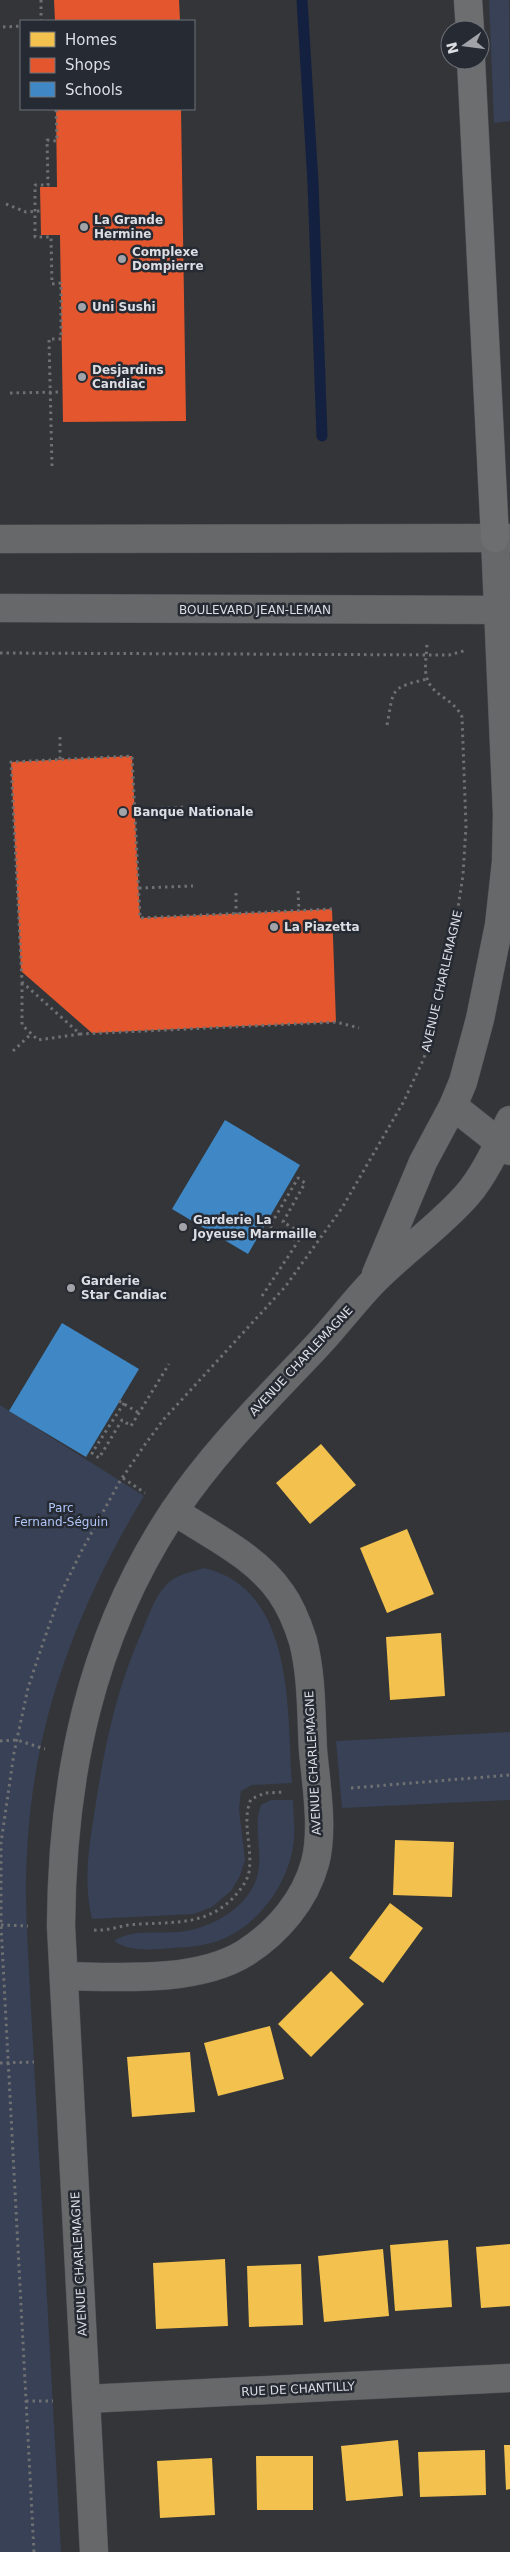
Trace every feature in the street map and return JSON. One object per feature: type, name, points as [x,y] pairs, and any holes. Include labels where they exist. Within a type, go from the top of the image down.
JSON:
[{"type":"highway","points":[[468,0],[469,20]]},
{"type":"highway","points":[[472,70],[503,538]]},
{"type":"street","points":[[0,539],[503,538]]},
{"type":"street","name":"AVENUE CHARLEMAGNE","points":[[373,1282],[423,1162],[453,1106],[469,1062],[480,1019],[499,925],[506,862],[507,786],[503,538]]},
{"type":"street","name":"BOULEVARD JEAN-LEMAN","points":[[0,608],[504,610]]},
{"type":"street","points":[[453,1106],[506,1138]]},
{"type":"street","name":"AVENUE CHARLEMAGNE","points":[[94,2552],[61,1918],[64,1823],[81,1727],[111,1630],[146,1556],[174,1511],[226,1444],[373,1282],[466,1196],[506,1138]]},
{"type":"street","name":"AVENUE CHARLEMAGNE","points":[[64,1976],[158,1974],[194,1971],[219,1965],[244,1954],[267,1937],[289,1915],[306,1888],[316,1862],[318,1834],[308,1674],[303,1642],[296,1621],[282,1593],[266,1574],[249,1560],[174,1511]]},
{"type":"street","name":"RUE DE CHANTILLY","points":[[86,2399],[510,2378]]},
{"type":"path","points":[[40,0],[41,20]]},
{"type":"path","points":[[3,27],[20,26]]},
{"type":"path","points":[[52,466],[49,339],[61,339],[61,284],[52,284],[51,237],[35,237],[35,185],[48,185],[47,140],[57,141],[56,110]]},
{"type":"path","points":[[6,204],[26,212],[41,211]]},
{"type":"path","points":[[10,393],[62,392]]},
{"type":"path","points":[[387,725],[393,693],[398,687],[427,679],[427,638]]},
{"type":"path","points":[[0,653],[449,655],[463,650]]},
{"type":"path","name":"AVENUE CHARLEMAGNE","points":[[185,1396],[285,1287],[342,1208],[404,1101],[424,1058],[435,1022],[453,941],[463,875],[466,833],[462,717],[458,707],[436,692],[427,679]]},
{"type":"path","points":[[60,736],[60,759]]},
{"type":"path","points":[[332,909],[140,918],[132,756],[11,762],[22,982],[22,1025],[38,1040],[58,1039],[80,1034],[336,1022],[358,1028]]},
{"type":"path","points":[[135,809],[189,807]]},
{"type":"path","points":[[139,888],[193,886]]},
{"type":"path","points":[[298,891],[299,910]]},
{"type":"path","points":[[236,893],[236,914]]},
{"type":"path","points":[[22,982],[80,1034]]},
{"type":"path","points":[[13,1051],[31,1034]]},
{"type":"path","points":[[262,1296],[303,1234],[283,1222],[305,1183],[298,1178],[270,1226]]},
{"type":"path","points":[[265,1224],[297,1241]]},
{"type":"path","points":[[124,1403],[92,1453],[99,1458],[122,1420],[131,1426],[170,1364]]},
{"type":"path","points":[[119,1401],[138,1413]]},
{"type":"path","points":[[123,1478],[147,1495]]},
{"type":"path","points":[[0,1741],[17,1740],[46,1749]]},
{"type":"path","points":[[349,1788],[510,1775]]},
{"type":"path","name":"AVENUE CHARLEMAGNE","points":[[100,1930],[129,1925],[185,1922],[203,1919],[219,1911],[241,1889],[248,1874],[251,1857],[247,1808],[251,1799],[265,1793],[292,1791]]},
{"type":"path","points":[[1,1925],[31,1926]]},
{"type":"path","points":[[0,2064],[37,2062]]},
{"type":"path","points":[[26,2402],[56,2400]]},
{"type":"green space","points":[[489,0],[509,0],[510,121],[494,123],[490,20]]},
{"type":"green space","name":"Parc Fernand-Séguin","points":[[0,1405],[144,1496],[98,1580],[79,1623],[63,1667],[49,1712],[38,1758],[31,1805],[27,1853],[27,1939],[61,2552],[0,2552]]},
{"type":"green space","points":[[204,1568],[234,1580],[255,1600],[271,1626],[280,1656],[286,1688],[292,1783],[252,1785],[241,1791],[239,1809],[245,1860],[240,1876],[231,1891],[212,1907],[194,1914],[92,1919],[87,1878],[91,1837],[107,1740],[126,1673],[155,1600],[162,1590],[174,1579]]},
{"type":"green space","points":[[510,1732],[510,1800],[342,1808],[336,1741]]},
{"type":"green space","points":[[271,1800],[293,1800],[294,1833],[292,1854],[279,1886],[270,1900],[247,1925],[218,1941],[196,1946],[135,1949],[114,1941],[136,1933],[177,1932],[201,1927],[213,1923],[234,1909],[251,1891],[256,1880],[259,1861],[259,1814],[261,1805]]},
{"type":"building: Homes","points":[[321,1444],[356,1485],[310,1524],[276,1483]]},
{"type":"building: Homes","points":[[407,1529],[434,1594],[387,1613],[360,1548]]},
{"type":"building: Homes","points":[[441,1633],[445,1696],[390,1700],[386,1637]]},
{"type":"building: Homes","points":[[395,1840],[454,1842],[452,1897],[393,1895]]},
{"type":"building: Homes","points":[[390,1903],[423,1928],[383,1983],[349,1958]]},
{"type":"building: Homes","points":[[331,1971],[364,2004],[311,2057],[278,2024]]},
{"type":"building: Homes","points":[[270,2026],[284,2079],[218,2096],[204,2043]]},
{"type":"building: Homes","points":[[190,2052],[195,2112],[132,2117],[127,2057]]},
{"type":"building: Homes","points":[[448,2240],[452,2307],[395,2311],[390,2245]]},
{"type":"building: Homes","points":[[510,2244],[510,2306],[481,2308],[476,2247]]},
{"type":"building: Homes","points":[[383,2249],[389,2316],[324,2322],[318,2256]]},
{"type":"building: Homes","points":[[225,2259],[228,2326],[156,2329],[153,2263]]},
{"type":"building: Homes","points":[[301,2264],[303,2325],[249,2327],[247,2266]]},
{"type":"building: Homes","points":[[398,2440],[403,2496],[346,2501],[341,2446]]},
{"type":"building: Homes","points":[[504,2445],[510,2445],[510,2489],[506,2490]]},
{"type":"building: Homes","points":[[485,2450],[486,2495],[420,2497],[418,2452]]},
{"type":"building: Homes","points":[[256,2456],[313,2456],[313,2510],[257,2510]]},
{"type":"building: Homes","points":[[212,2458],[215,2515],[160,2518],[157,2461]]},
{"type":"building: Shops","points":[[54,0],[179,0],[180,20],[55,20]]},
{"type":"building: Shops","name":"Complexe Dompierre","points":[[56,110],[181,110],[186,421],[63,422],[60,235],[41,235],[40,187],[57,187]]},
{"type":"building: Shops","points":[[132,756],[140,918],[332,909],[336,1022],[92,1033],[21,971],[11,762]]},
{"type":"building: Schools","points":[[225,1120],[300,1165],[248,1254],[172,1209]]},
{"type":"building: Schools","points":[[62,1323],[139,1369],[86,1457],[9,1411]]},
{"type":"waterway","points":[[302,0],[313,183],[322,436]]},
{"type":"place","name":"La Grande Hermine","points":[[84,227]]},
{"type":"place","name":"Complexe Dompierre","points":[[122,259]]},
{"type":"place","name":"Uni Sushi","points":[[82,307]]},
{"type":"place","name":"Desjardins Candiac","points":[[82,377]]},
{"type":"place","name":"Banque Nationale","points":[[123,812]]},
{"type":"place","name":"La Piazetta","points":[[274,927]]},
{"type":"place","name":"Garderie La Joyeuse Marmaille","points":[[183,1227]]},
{"type":"place","name":"Garderie Star Candiac","points":[[71,1288]]}]
